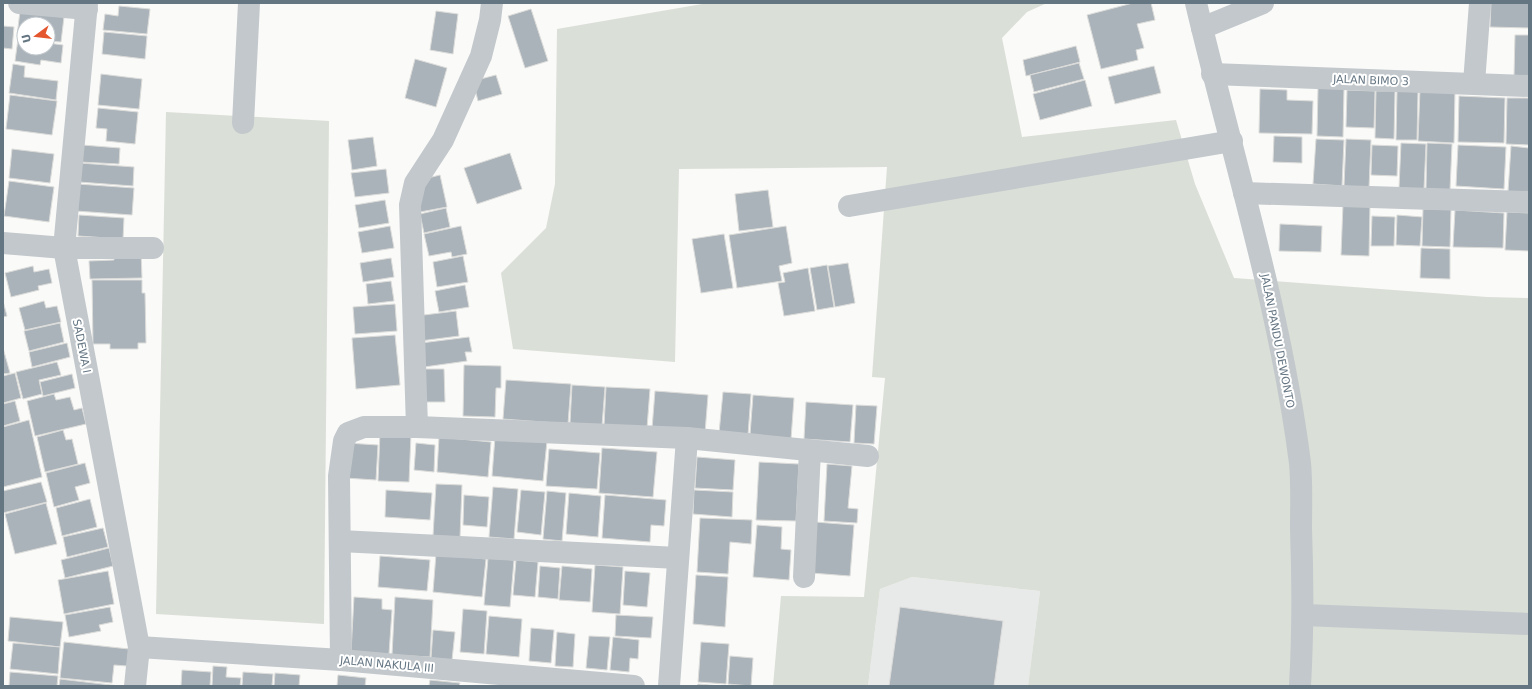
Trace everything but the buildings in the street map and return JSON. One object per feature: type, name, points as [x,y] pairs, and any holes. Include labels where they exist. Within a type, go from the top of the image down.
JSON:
[{"type":"street","points":[[19,3],[87,6]]},
{"type":"street","points":[[243,123],[249,3]]},
{"type":"street","points":[[417,427],[410,205],[415,183],[443,140],[478,62],[490,20],[492,3]]},
{"type":"street","name":"JALAN PANDU DEWONTO","points":[[1196,3],[1212,74],[1232,141],[1274,315],[1300,464],[1304,615],[1300,686]]},
{"type":"street","points":[[1202,28],[1262,3]]},
{"type":"street","points":[[1474,84],[1480,3]]},
{"type":"street","name":"SADEWA I","points":[[87,6],[64,248],[139,647],[135,686]]},
{"type":"street","name":"JALAN BIMO 3","points":[[1212,74],[1529,86]]},
{"type":"street","points":[[849,206],[1232,141]]},
{"type":"street","points":[[1244,193],[1529,202]]},
{"type":"street","points":[[3,243],[64,248],[153,248]]},
{"type":"street","points":[[341,660],[339,476],[344,441],[348,433],[364,427],[417,427],[687,438],[868,456]]},
{"type":"street","points":[[669,686],[687,438]]},
{"type":"street","points":[[804,577],[810,450]]},
{"type":"street","points":[[340,541],[678,558]]},
{"type":"street","points":[[1304,615],[1529,624]]},
{"type":"street","name":"JALAN NAKULA III","points":[[139,647],[341,660],[634,686]]},
{"type":"shaded area","points":[[708,3],[1047,3],[1027,12],[1002,38],[1022,137],[1176,120],[1195,184],[1234,278],[1487,297],[1529,298],[1529,686],[1028,686],[1040,591],[912,577],[880,589],[868,686],[773,686],[781,596],[864,597],[885,378],[872,377],[887,167],[679,169],[675,362],[513,349],[501,273],[546,228],[555,184],[557,29]]},
{"type":"shaded area","points":[[166,112],[329,121],[324,624],[156,614]]},
{"type":"shaded area","points":[[912,577],[1040,591],[1028,686],[868,686],[880,589]]}]
